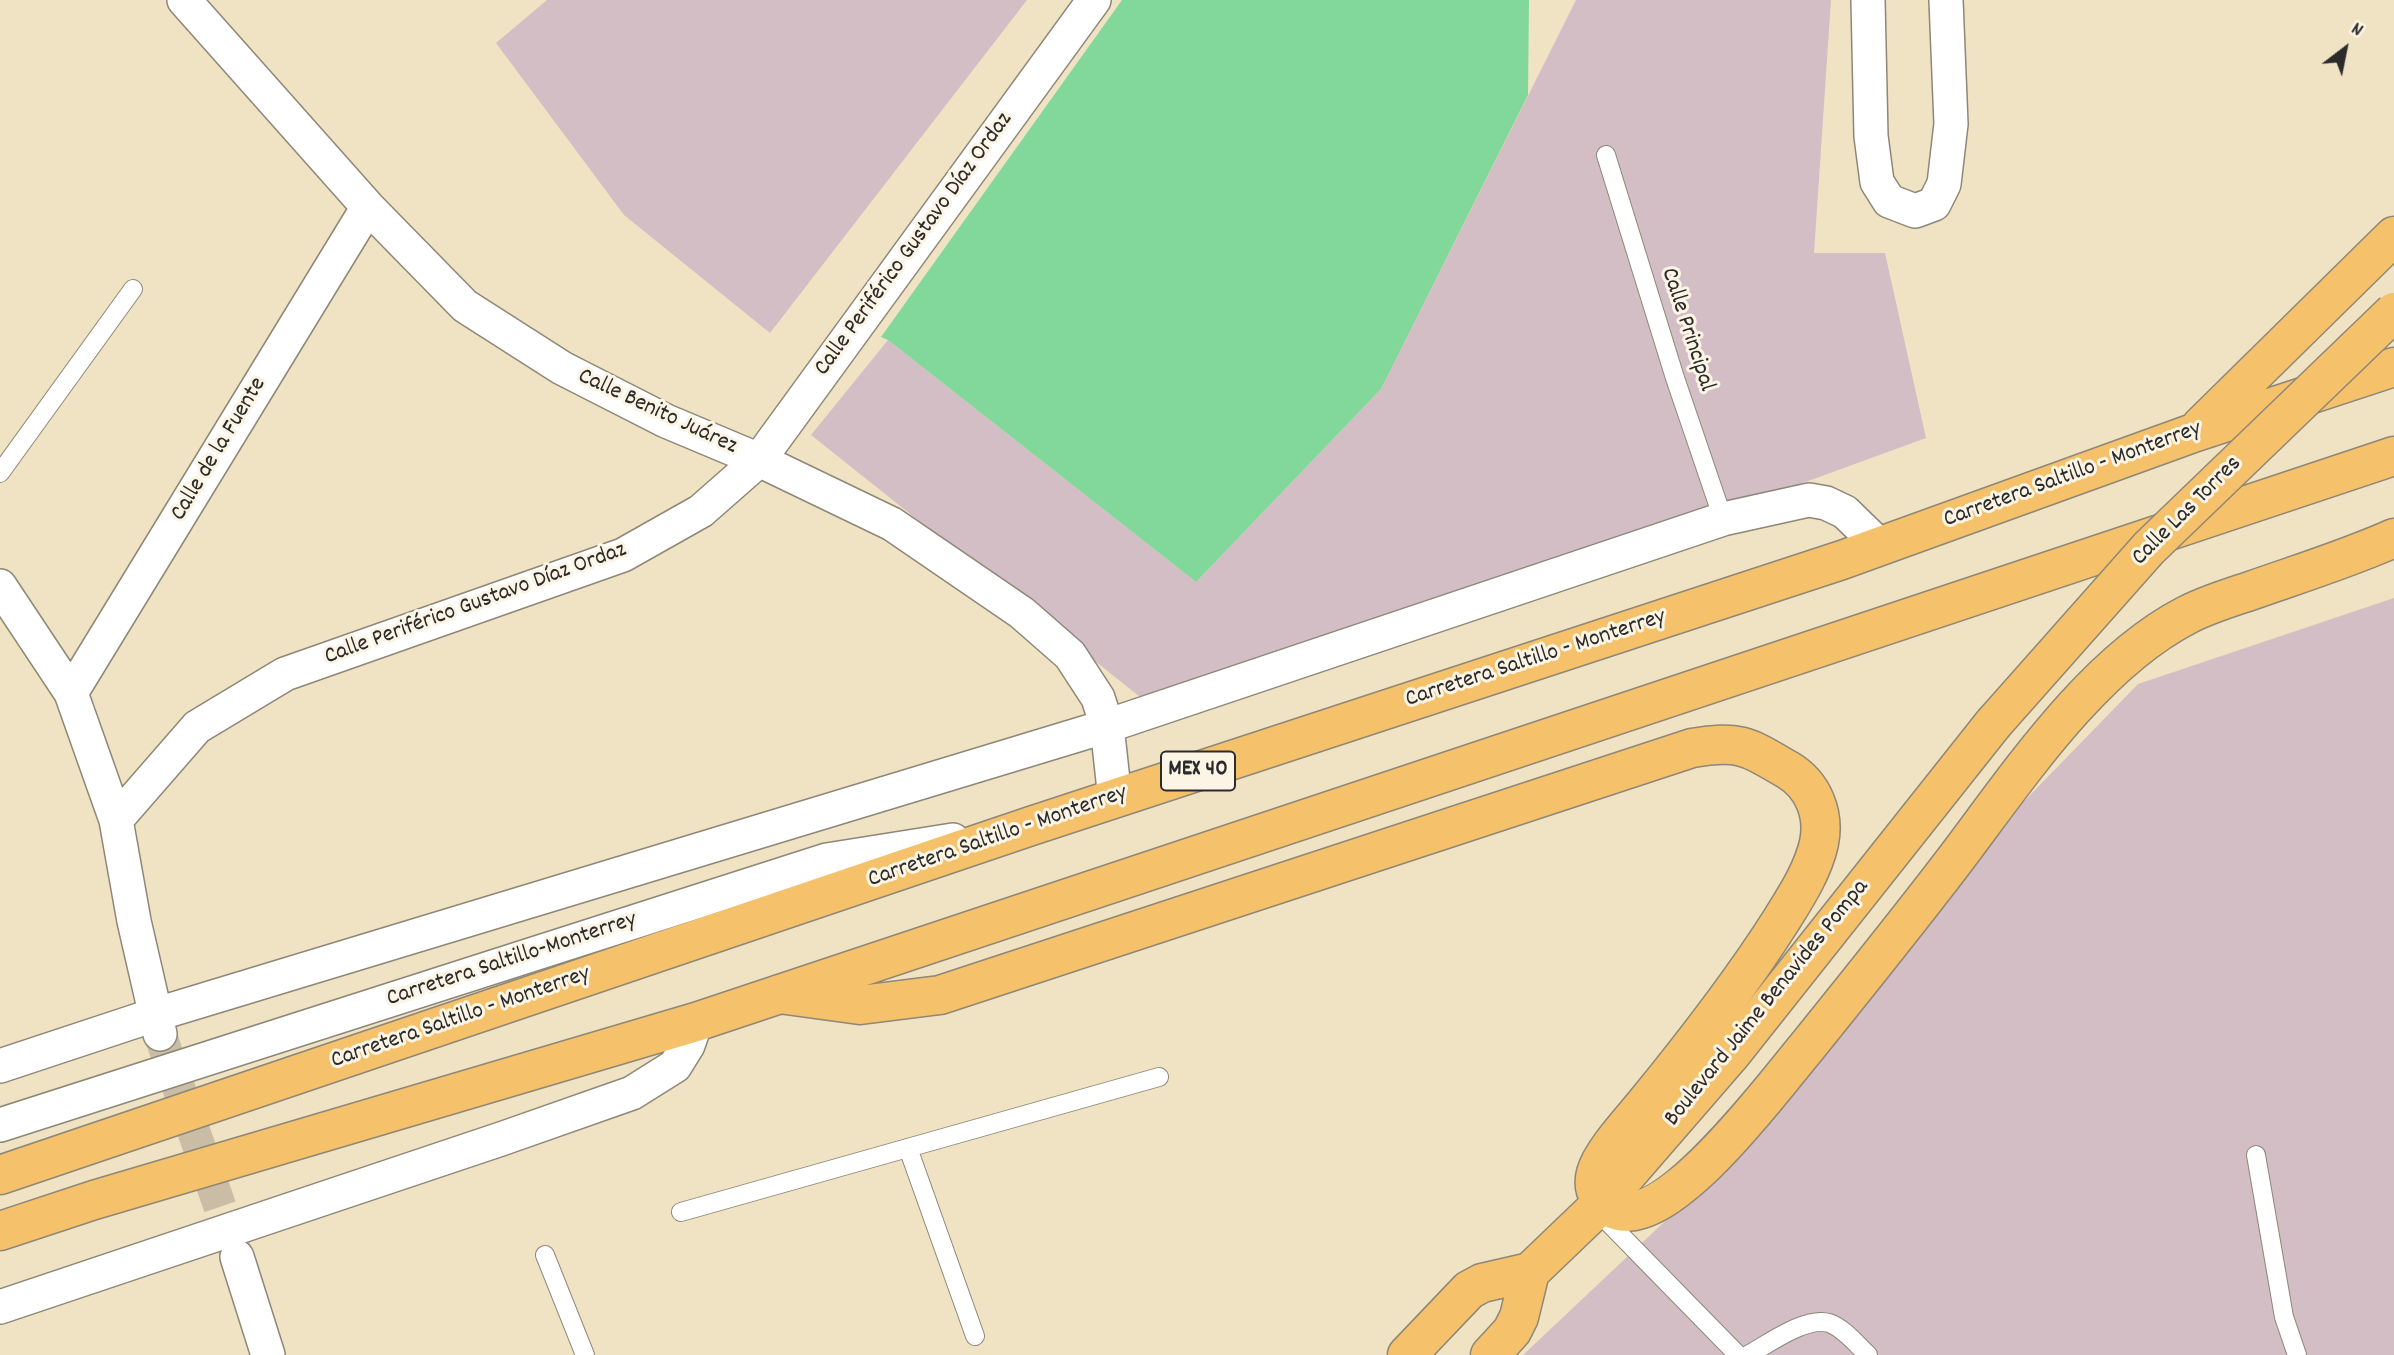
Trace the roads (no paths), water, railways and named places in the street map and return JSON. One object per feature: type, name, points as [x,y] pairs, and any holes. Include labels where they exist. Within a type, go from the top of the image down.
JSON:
[{"type":"main road","points":[[2196,432],[2394,236]]},
{"type":"main road","points":[[2328,301],[2394,276]]},
{"type":"main road","name":"Calle Las Torres","points":[[1993,724],[2149,548],[2394,312]]},
{"type":"main road","name":"Carretera Saltillo - Monterrey","points":[[1,1175],[1031,826],[1880,546],[2196,432],[2394,367]]},
{"type":"main road","points":[[0,1231],[94,1200],[696,1022],[2394,456]]},
{"type":"main road","points":[[779,994],[860,1005],[940,995],[1692,748],[1720,743],[1749,747],[1796,775],[1812,792],[1821,818],[1820,841],[1791,904],[1753,964],[1601,1162],[1594,1177],[1599,1206],[1628,1212],[1658,1203],[1679,1188],[1739,1130],[1945,873],[2050,735],[2093,687],[2146,640],[2187,615],[2394,538]]},
{"type":"main road","name":"Boulevard Jaime Benavides Pompa","points":[[1530,1272],[1599,1206],[1732,1053],[1993,724]]},
{"type":"main road","points":[[1407,1355],[1469,1290],[1482,1283],[1530,1272],[1519,1317],[1512,1331],[1490,1355]]},
{"type":"street","name":"Calle Benito Juárez","points":[[184,0],[368,207],[465,306],[562,368],[666,421],[758,460],[892,524],[1022,613],[1070,654],[1098,698],[1107,726],[1115,799]]},
{"type":"street","name":"Calle Periférico Gustavo Díaz Ordaz","points":[[116,820],[197,727],[285,674],[623,555],[701,511],[758,460],[1094,0]]},
{"type":"street","points":[[1868,0],[1871,136],[1877,182],[1889,201],[1915,211],[1934,204],[1944,184],[1951,124],[1946,0]]},
{"type":"street","name":"Calle de la Fuente","points":[[71,693],[368,207]]},
{"type":"street","points":[[0,1066],[157,1024],[1107,726],[1723,519],[1809,500],[1826,503],[1845,512],[1880,546]]},
{"type":"street","points":[[0,586],[71,693],[116,820],[157,1024]]},
{"type":"street","name":"Carretera Saltillo-Monterrey","points":[[0,1125],[827,860],[1031,826]]},
{"type":"street","points":[[0,1307],[632,1093],[676,1066],[688,1045],[696,1022]]},
{"type":"street","points":[[237,1257],[268,1355]]},
{"type":"lane","name":"Calle Principal","points":[[1606,155],[1675,378],[1723,519]]},
{"type":"lane","points":[[0,473],[133,289]]},
{"type":"lane","points":[[681,1212],[1159,1077]]},
{"type":"lane","points":[[908,1148],[975,1336]]},
{"type":"lane","points":[[2256,1155],[2284,1317],[2297,1355]]},
{"type":"lane","points":[[1599,1206],[1738,1355]]},
{"type":"lane","points":[[545,1255],[585,1355]]},
{"type":"lane","points":[[1748,1355],[1800,1326],[1815,1322],[1830,1323],[1868,1355]]},
{"type":"tunnel","points":[[160,1034],[237,1256]]}]
